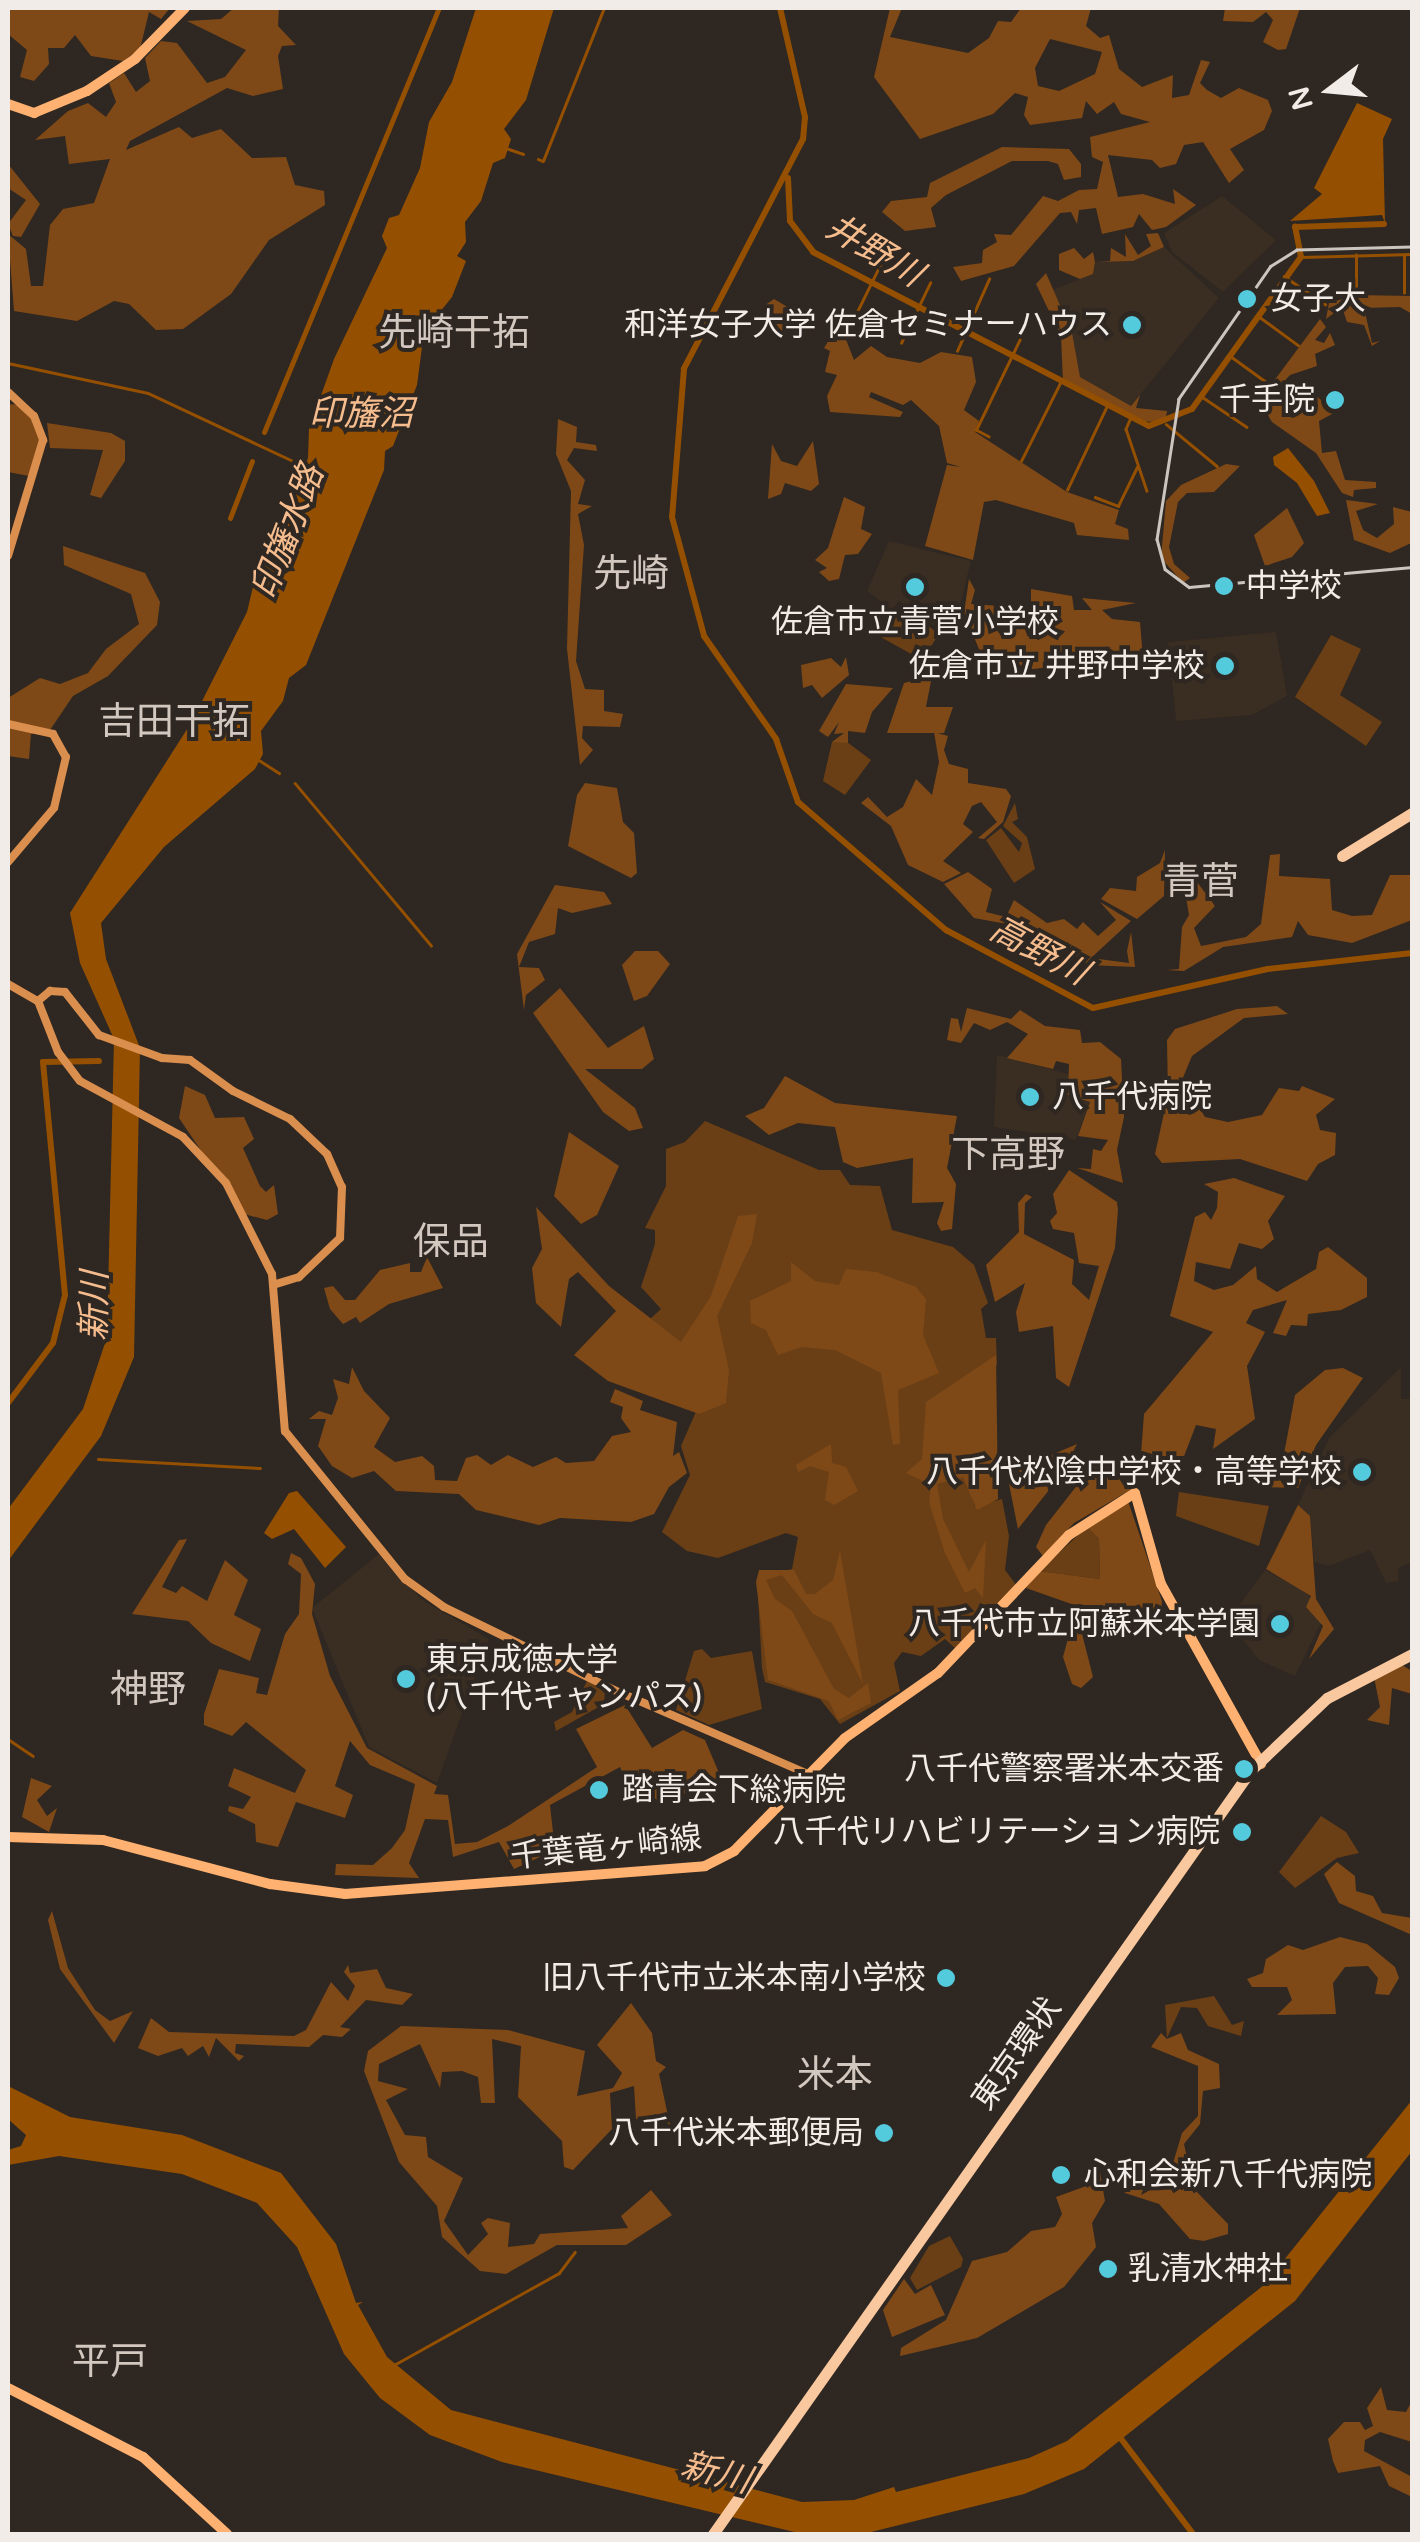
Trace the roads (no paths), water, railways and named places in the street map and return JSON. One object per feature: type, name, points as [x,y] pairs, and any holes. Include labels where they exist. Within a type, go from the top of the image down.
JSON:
[{"type":"highway","points":[[1342,856],[1412,813]]},
{"type":"highway","name":"東京環状","points":[[719,2530],[1260,1762],[1338,1696],[1412,1656]]},
{"type":"main road","points":[[8,104],[34,114],[87,91],[134,60],[185,8]]},
{"type":"main road","points":[[8,392],[34,416],[43,440],[8,556]]},
{"type":"main road","points":[[8,724],[53,734],[66,757],[54,808],[8,862]]},
{"type":"main road","points":[[8,984],[38,1001],[62,1059],[105,1098],[192,1144],[218,1170],[261,1247],[273,1285],[285,1432],[411,1584],[614,1690],[808,1774]]},
{"type":"main road","points":[[38,1001],[50,992],[65,992],[87,1026],[108,1039],[149,1054],[198,1064],[233,1091],[292,1120],[333,1162],[344,1202],[340,1238],[299,1277],[273,1285]]},
{"type":"main road","name":"千葉竜ヶ崎線","points":[[8,1837],[103,1840],[311,1891],[422,1892],[706,1866],[734,1851],[852,1732],[938,1674],[1069,1536],[1135,1494],[1161,1584],[1260,1762]]},
{"type":"main road","points":[[8,2388],[143,2457],[226,2534]]},
{"type":"water","name":"印旛沼","points":[[476,8],[554,8],[526,100],[504,129],[511,139],[505,158],[493,163],[481,201],[465,222],[466,242],[457,256],[466,261],[452,297],[424,332],[417,385],[393,446],[385,451],[384,470],[306,665],[289,678],[283,701],[261,731],[263,754],[255,769],[164,847],[101,923],[106,959],[140,1048],[134,1357],[101,1436],[8,1561],[8,1509],[83,1409],[107,1337],[114,1039],[80,963],[70,913],[191,723],[247,612],[257,570],[308,458],[309,429],[334,359],[387,248],[382,236],[389,218],[399,215],[420,168],[429,122],[452,82]]},
{"type":"water","points":[[1357,103],[1392,119],[1383,139],[1385,223],[1382,215],[1290,221],[1322,194],[1314,188]]},
{"type":"water","points":[[1288,448],[1314,481],[1330,513],[1317,516],[1297,483],[1274,465],[1273,457]]},
{"type":"water","points":[[297,1491],[346,1547],[325,1568],[294,1529],[272,1539],[264,1533],[289,1493]]},
{"type":"water","points":[[8,2086],[70,2117],[182,2135],[281,2173],[336,2244],[356,2303],[363,2302],[358,2305],[387,2357],[451,2410],[802,2502],[854,2500],[894,2487],[896,2492],[1029,2458],[1067,2441],[1264,2285],[1412,2100],[1412,2151],[1295,2301],[1084,2469],[1024,2494],[867,2533],[803,2534],[502,2462],[430,2435],[380,2398],[344,2354],[297,2247],[257,2203],[182,2174],[59,2156],[8,2165],[8,2150],[21,2146],[26,2135],[8,2119]]},
{"type":"waterway","points":[[264,432],[439,8]]},
{"type":"waterway","points":[[538,159],[543,161],[604,8]]},
{"type":"waterway","name":"高野川","points":[[780,8],[805,117],[803,139],[684,369],[672,517],[704,636],[776,739],[798,802],[946,930],[1093,1008],[1268,969],[1412,953]]},
{"type":"waterway","points":[[506,148],[523,154]]},
{"type":"waterway","name":"井野川","points":[[788,178],[790,221],[813,252],[1149,426],[1192,409],[1301,257],[1295,227],[1384,224]]},
{"type":"waterway","points":[[1301,257],[1412,254]]},
{"type":"waterway","points":[[1356,255],[1356,292]]},
{"type":"waterway","points":[[1404,255],[1404,293]]},
{"type":"waterway","points":[[850,326],[882,261]]},
{"type":"waterway","points":[[1284,276],[1325,304]]},
{"type":"waterway","points":[[957,351],[989,279]]},
{"type":"waterway","points":[[901,343],[930,283]]},
{"type":"waterway","points":[[989,437],[976,430],[1033,312]]},
{"type":"waterway","points":[[1257,315],[1298,345]]},
{"type":"waterway","points":[[1229,355],[1269,384]]},
{"type":"waterway","name":"印旛水路","points":[[8,363],[148,393],[306,467]]},
{"type":"waterway","points":[[1021,461],[1061,381]]},
{"type":"waterway","points":[[1201,396],[1247,427]]},
{"type":"waterway","points":[[1067,490],[1106,408]]},
{"type":"waterway","points":[[1130,420],[1126,429],[1147,491]]},
{"type":"waterway","points":[[1166,424],[1217,466]]},
{"type":"waterway","points":[[230,518],[252,461]]},
{"type":"waterway","points":[[1095,497],[1118,506],[1137,467]]},
{"type":"waterway","points":[[259,760],[279,773]]},
{"type":"waterway","points":[[295,783],[431,945]]},
{"type":"waterway","name":"新川","points":[[8,1403],[53,1343],[65,1295],[43,1062],[99,1061]]},
{"type":"waterway","points":[[98,1459],[260,1468]]},
{"type":"waterway","points":[[8,1739],[33,1756]]},
{"type":"waterway","points":[[392,2366],[559,2273],[575,2252]]},
{"type":"waterway","points":[[1119,2436],[1193,2534]]},
{"type":"tram line","points":[[1412,247],[1297,250],[1271,266],[1179,399],[1157,539],[1165,569],[1189,587],[1412,567]]},
{"type":"place","name":"女子大","points":[[1247,299]]},
{"type":"place","name":"和洋女子大学 佐倉セミナーハウス","points":[[1132,325]]},
{"type":"place","name":"千手院","points":[[1335,400]]},
{"type":"place","name":"中学校","points":[[1224,586]]},
{"type":"place","name":"佐倉市立青菅小学校","points":[[915,587]]},
{"type":"place","name":"佐倉市立 井野中学校","points":[[1225,666]]},
{"type":"place","name":"八千代病院","points":[[1030,1097]]},
{"type":"place","name":"八千代松陰中学校・高等学校","points":[[1362,1472]]},
{"type":"place","name":"八千代市立阿蘇米本学園","points":[[1280,1624]]},
{"type":"place","name":"東京成徳大学 (八千代キャンパス)","points":[[406,1679]]},
{"type":"place","name":"八千代警察署米本交番","points":[[1244,1769]]},
{"type":"place","name":"踏青会下総病院","points":[[599,1790]]},
{"type":"place","name":"八千代リハビリテーション病院","points":[[1242,1832]]},
{"type":"place","name":"旧八千代市立米本南小学校","points":[[946,1978]]},
{"type":"place","name":"八千代米本郵便局","points":[[884,2133]]},
{"type":"place","name":"心和会新八千代病院","points":[[1061,2175]]},
{"type":"place","name":"乳清水神社","points":[[1108,2269]]},
{"type":"district","name":"先崎干拓","points":[[454,334]]},
{"type":"district","name":"先崎","points":[[631,575]]},
{"type":"district","name":"吉田干拓","points":[[174,723]]},
{"type":"district","name":"青菅","points":[[1201,883]]},
{"type":"district","name":"下高野","points":[[1008,1156]]},
{"type":"district","name":"保品","points":[[451,1243]]},
{"type":"district","name":"神野","points":[[148,1691]]},
{"type":"district","name":"米本","points":[[835,2076]]},
{"type":"district","name":"平戸","points":[[110,2363]]}]
